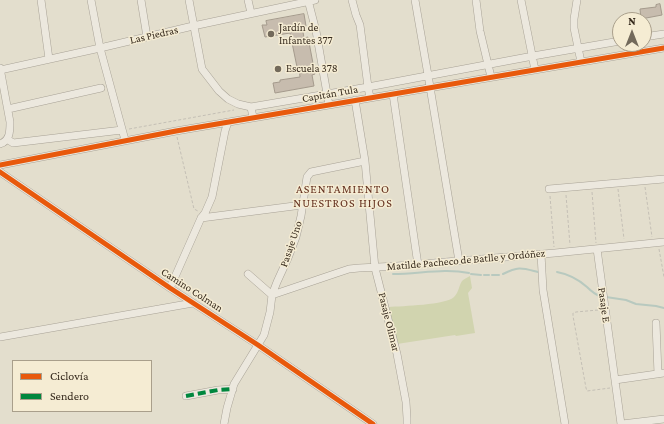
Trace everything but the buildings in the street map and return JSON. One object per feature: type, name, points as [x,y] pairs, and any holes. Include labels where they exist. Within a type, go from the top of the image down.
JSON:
[{"type":"street","points":[[41,0],[50,59]]},
{"type":"street","points":[[91,0],[100,48],[125,140]]},
{"type":"street","points":[[140,0],[147,37]]},
{"type":"street","points":[[189,0],[202,69],[219,91],[228,99],[238,104],[251,107],[253,118]]},
{"type":"street","points":[[248,0],[251,14]]},
{"type":"street","points":[[310,0],[329,105]]},
{"type":"street","name":"Las Piedras","points":[[0,69],[100,48],[310,0]]},
{"type":"street","points":[[352,0],[360,26],[368,87]]},
{"type":"street","points":[[415,0],[459,261]]},
{"type":"street","points":[[476,0],[480,31],[491,77]]},
{"type":"street","points":[[522,0],[535,70]]},
{"type":"street","points":[[577,0],[574,28],[581,62]]},
{"type":"street","points":[[654,36],[664,34]]},
{"type":"street","name":"Capitán Tula","points":[[0,165],[125,140],[661,48],[654,36]]},
{"type":"street","name":"Capitán Tula","points":[[251,107],[612,43]]},
{"type":"street","points":[[597,45],[600,59]]},
{"type":"street","points":[[555,52],[557,66]]},
{"type":"street","points":[[0,69],[2,89],[8,108],[10,122],[9,137],[5,142],[0,144]]},
{"type":"street","name":"Capitán Tula","points":[[368,87],[370,98]]},
{"type":"street","points":[[8,108],[101,88]]},
{"type":"street","points":[[393,94],[418,264]]},
{"type":"street","name":"Pasaje Olimar","points":[[355,100],[365,161],[375,268],[397,354],[406,402],[407,424]]},
{"type":"street","points":[[170,288],[212,197],[228,122]]},
{"type":"street","points":[[7,140],[13,143],[122,130]]},
{"type":"street","name":"Pasaje Uno","points":[[224,424],[234,384],[264,335],[270,312],[272,295],[296,237],[308,174],[310,172],[365,161]]},
{"type":"street","name":"Camino Colman","points":[[0,172],[373,424]]},
{"type":"street","points":[[549,189],[664,179]]},
{"type":"street","points":[[203,216],[302,205]]},
{"type":"street","name":"Matilde Pacheco de Batlle y Ordóñez","points":[[272,295],[349,269],[555,254],[658,243]]},
{"type":"street","name":"Pasaje E","points":[[597,250],[604,309],[622,424]]},
{"type":"street","points":[[541,254],[543,290],[565,424]]},
{"type":"street","points":[[248,274],[272,295]]},
{"type":"street","points":[[0,337],[193,303]]},
{"type":"street","points":[[616,384],[661,374],[656,323]]},
{"type":"street","points":[[186,396],[232,389]]},
{"type":"street","points":[[622,424],[664,419]]},
{"type":"path","points":[[122,130],[236,109]]},
{"type":"path","points":[[176,131],[194,209],[203,216]]},
{"type":"path","points":[[644,180],[664,277]]},
{"type":"path","points":[[618,182],[625,246]]},
{"type":"path","points":[[592,185],[597,250]]},
{"type":"path","points":[[565,187],[571,252]]},
{"type":"path","points":[[549,189],[555,254]]},
{"type":"path","points":[[604,309],[576,312],[573,313],[573,316],[586,390],[616,384]]},
{"type":"green space","points":[[470,276],[472,288],[468,293],[475,333],[397,344],[389,307],[423,305],[449,300],[456,295],[462,281]]},
{"type":"waterway","points":[[503,274],[520,268],[538,272]]},
{"type":"waterway","points":[[393,274],[441,271],[469,273]]},
{"type":"waterway","points":[[557,272],[576,279],[600,296]]},
{"type":"waterway","points":[[471,274],[481,275]]},
{"type":"waterway","points":[[484,275],[489,275]]},
{"type":"waterway","points":[[492,275],[499,275]]},
{"type":"waterway","points":[[606,297],[626,300],[636,304],[664,308]]},
{"type":"marked path","points":[[186,396],[218,390],[233,389]]},
{"type":"cycle path","points":[[0,165],[176,131],[664,48]]},
{"type":"cycle path","points":[[0,172],[373,424]]},
{"type":"place","name":"Jardín de Infantes 377","points":[[271,34]]},
{"type":"place","name":"Escuela 378","points":[[278,69]]},
{"type":"district","name":"ASENTAMIENTO NUESTROS HIJOS","points":[[343,196]]}]
